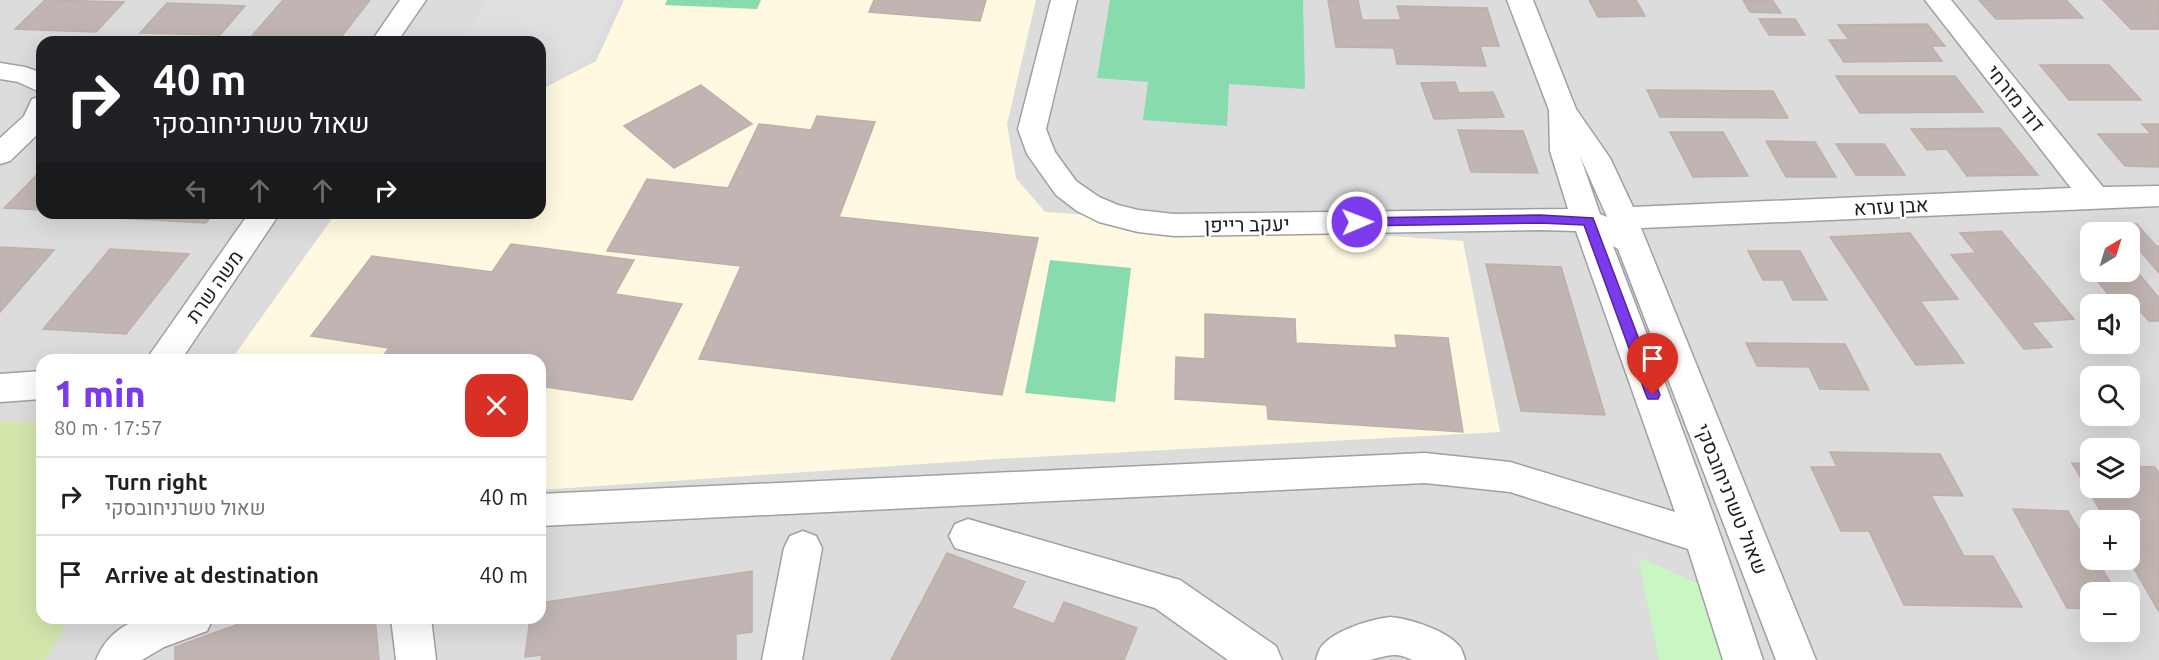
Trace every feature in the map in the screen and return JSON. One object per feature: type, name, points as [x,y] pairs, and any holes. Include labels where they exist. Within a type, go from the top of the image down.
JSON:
[{"type":"street","points":[[388,36],[413,0]]},
{"type":"street","name":"יעקב רייפן","points":[[1064,0],[1032,129],[1041,154],[1066,188],[1088,204],[1110,214],[1138,221],[1174,225],[1540,219],[1588,221],[1628,231]]},
{"type":"street","name":"שאול טשרניחובסקי","points":[[1520,0],[1563,110],[1596,158],[1628,231],[1682,375],[1758,559],[1796,660]]},
{"type":"street","name":"דוד מזרחי","points":[[1938,0],[2095,197]]},
{"type":"street","points":[[0,71],[25,75],[36,81]]},
{"type":"street","name":"שאול טשרניחובסקי","points":[[1563,110],[1564,151],[1575,187],[1653,395],[1713,566],[1743,660]]},
{"type":"street","points":[[0,154],[36,120]]},
{"type":"street","name":"אבן עזרא","points":[[1628,231],[2095,197],[2159,196]]},
{"type":"street","name":"משה שרת","points":[[167,354],[261,219]]},
{"type":"street","points":[[0,388],[36,385]]},
{"type":"street","points":[[546,510],[1425,468],[1510,477],[1693,534]]},
{"type":"street","points":[[968,536],[1166,593],[1262,660]]},
{"type":"street","points":[[782,660],[803,548]]},
{"type":"street","points":[[116,660],[121,651],[134,640],[176,624]]},
{"type":"street","points":[[412,624],[416,660]]},
{"type":"street","points":[[1336,660],[1355,645],[1378,637],[1401,636],[1426,645],[1445,660]]},
{"type":"shaded area","points":[[0,0],[2159,0],[2159,660],[0,660]]},
{"type":"shaded area","points":[[487,0],[617,0],[593,52],[564,77],[546,84],[546,36],[466,36]]},
{"type":"shaded area","points":[[624,0],[1036,0],[1007,124],[1016,178],[1045,212],[1463,241],[1500,432],[996,459],[546,490],[546,354],[235,354],[332,219],[546,219],[546,87],[596,61]]},
{"type":"green space","points":[[667,0],[761,0],[757,9],[665,5]]},
{"type":"green space","points":[[1110,0],[1303,0],[1305,89],[1229,84],[1227,126],[1143,120],[1148,82],[1097,78]]},
{"type":"green space","points":[[1050,260],[1131,268],[1115,402],[1025,393]]},
{"type":"green space","points":[[0,421],[36,423],[36,624],[66,624],[45,660],[0,660]]},
{"type":"green space","points":[[1638,557],[1702,585],[1730,660],[1659,660]]},
{"type":"building","points":[[45,0],[124,2],[96,32],[15,29]]},
{"type":"building","points":[[283,0],[370,0],[342,36],[252,36]]},
{"type":"building","points":[[874,0],[986,0],[980,21],[869,12]]},
{"type":"building","points":[[1328,0],[1358,0],[1362,20],[1401,20],[1397,6],[1487,8],[1499,46],[1480,46],[1486,66],[1397,64],[1394,48],[1336,47]]},
{"type":"building","points":[[1589,0],[1636,0],[1645,16],[1598,17]]},
{"type":"building","points":[[1743,0],[1773,1],[1781,13],[1750,12]]},
{"type":"building","points":[[1979,0],[2066,0],[2083,18],[1996,19]]},
{"type":"building","points":[[2103,0],[2159,0],[2159,14],[2157,14],[2159,29],[2131,29]]},
{"type":"building","points":[[167,3],[245,6],[220,35],[140,33]]},
{"type":"building","points":[[1759,19],[1795,19],[1805,35],[1769,35]]},
{"type":"building","points":[[1927,24],[1945,46],[1931,46],[1942,61],[1844,62],[1829,40],[1849,40],[1838,25]]},
{"type":"building","points":[[2040,65],[2109,65],[2141,100],[2069,100]]},
{"type":"building","points":[[1836,76],[1955,76],[1983,112],[1860,113]]},
{"type":"building","points":[[1455,82],[1459,93],[1493,92],[1504,117],[1434,119],[1421,83]]},
{"type":"building","points":[[701,85],[752,124],[674,168],[624,126]]},
{"type":"building","points":[[1647,90],[1773,91],[1788,118],[1660,117]]},
{"type":"building","points":[[817,116],[875,122],[839,217],[1038,238],[1002,395],[699,359],[741,266],[607,251],[647,179],[728,188],[759,124],[811,130]]},
{"type":"building","points":[[2142,124],[2159,124],[2159,167],[2125,166],[2098,134],[2151,134]]},
{"type":"building","points":[[2000,128],[2038,175],[1967,176],[1947,149],[1927,150],[1911,129]]},
{"type":"building","points":[[1458,130],[1523,131],[1538,173],[1471,172]]},
{"type":"building","points":[[1670,132],[1723,132],[1748,176],[1693,177]]},
{"type":"building","points":[[1766,141],[1815,142],[1836,177],[1786,177]]},
{"type":"building","points":[[1836,144],[1884,144],[1905,175],[1856,175]]},
{"type":"building","points":[[36,175],[36,210],[4,208]]},
{"type":"building","points":[[135,219],[209,219],[206,223]]},
{"type":"building","points":[[2140,227],[2156,246],[2159,246],[2159,273],[2140,251]]},
{"type":"building","points":[[2001,231],[2074,319],[2031,322],[2052,347],[2024,349],[1951,255],[1976,253],[1960,233]]},
{"type":"building","points":[[1910,233],[1958,299],[1920,301],[1964,363],[1916,365],[1830,237]]},
{"type":"building","points":[[511,244],[634,260],[615,294],[682,304],[632,400],[546,387],[546,354],[384,354],[389,348],[311,336],[372,256],[492,272]]},
{"type":"building","points":[[0,247],[54,250],[0,312]]},
{"type":"building","points":[[110,249],[189,254],[126,334],[43,329]]},
{"type":"building","points":[[1748,251],[1800,251],[1827,300],[1793,300],[1783,280],[1763,280]]},
{"type":"building","points":[[1486,264],[1561,267],[1605,415],[1521,411]]},
{"type":"building","points":[[2140,275],[2159,298],[2159,321],[2149,321],[2140,311],[2140,294],[2108,294],[2098,282],[2140,282]]},
{"type":"building","points":[[1205,314],[1295,319],[1296,343],[1397,348],[1395,335],[1448,338],[1463,432],[1268,419],[1267,405],[1175,399],[1176,357],[1205,359]]},
{"type":"building","points":[[1746,343],[1845,344],[1869,390],[1820,389],[1809,367],[1757,366]]},
{"type":"building","points":[[1830,452],[1940,454],[1963,496],[1931,495],[1964,556],[1993,556],[2022,607],[1904,605],[1869,531],[1841,531],[1811,467],[1837,467]]},
{"type":"building","points":[[2072,463],[2080,463],[2080,476]]},
{"type":"building","points":[[2140,466],[2155,467],[2159,474],[2159,612],[2135,570],[2140,570],[2140,510],[2100,510],[2093,498],[2140,498]]},
{"type":"building","points":[[2013,509],[2068,511],[2080,531],[2080,570],[2103,570],[2110,582],[2080,582],[2080,609],[2067,608]]},
{"type":"building","points":[[947,553],[1025,582],[1012,608],[1054,624],[1064,602],[1137,628],[1124,660],[891,660]]},
{"type":"building","points":[[752,571],[752,632],[736,634],[736,660],[541,660],[542,655],[525,657],[529,624],[546,624],[546,602]]},
{"type":"building","points":[[238,624],[376,624],[379,660],[175,660],[175,647]]},
{"type":"route","points":[[1357,222],[1540,219],[1588,221],[1653,395]]}]
